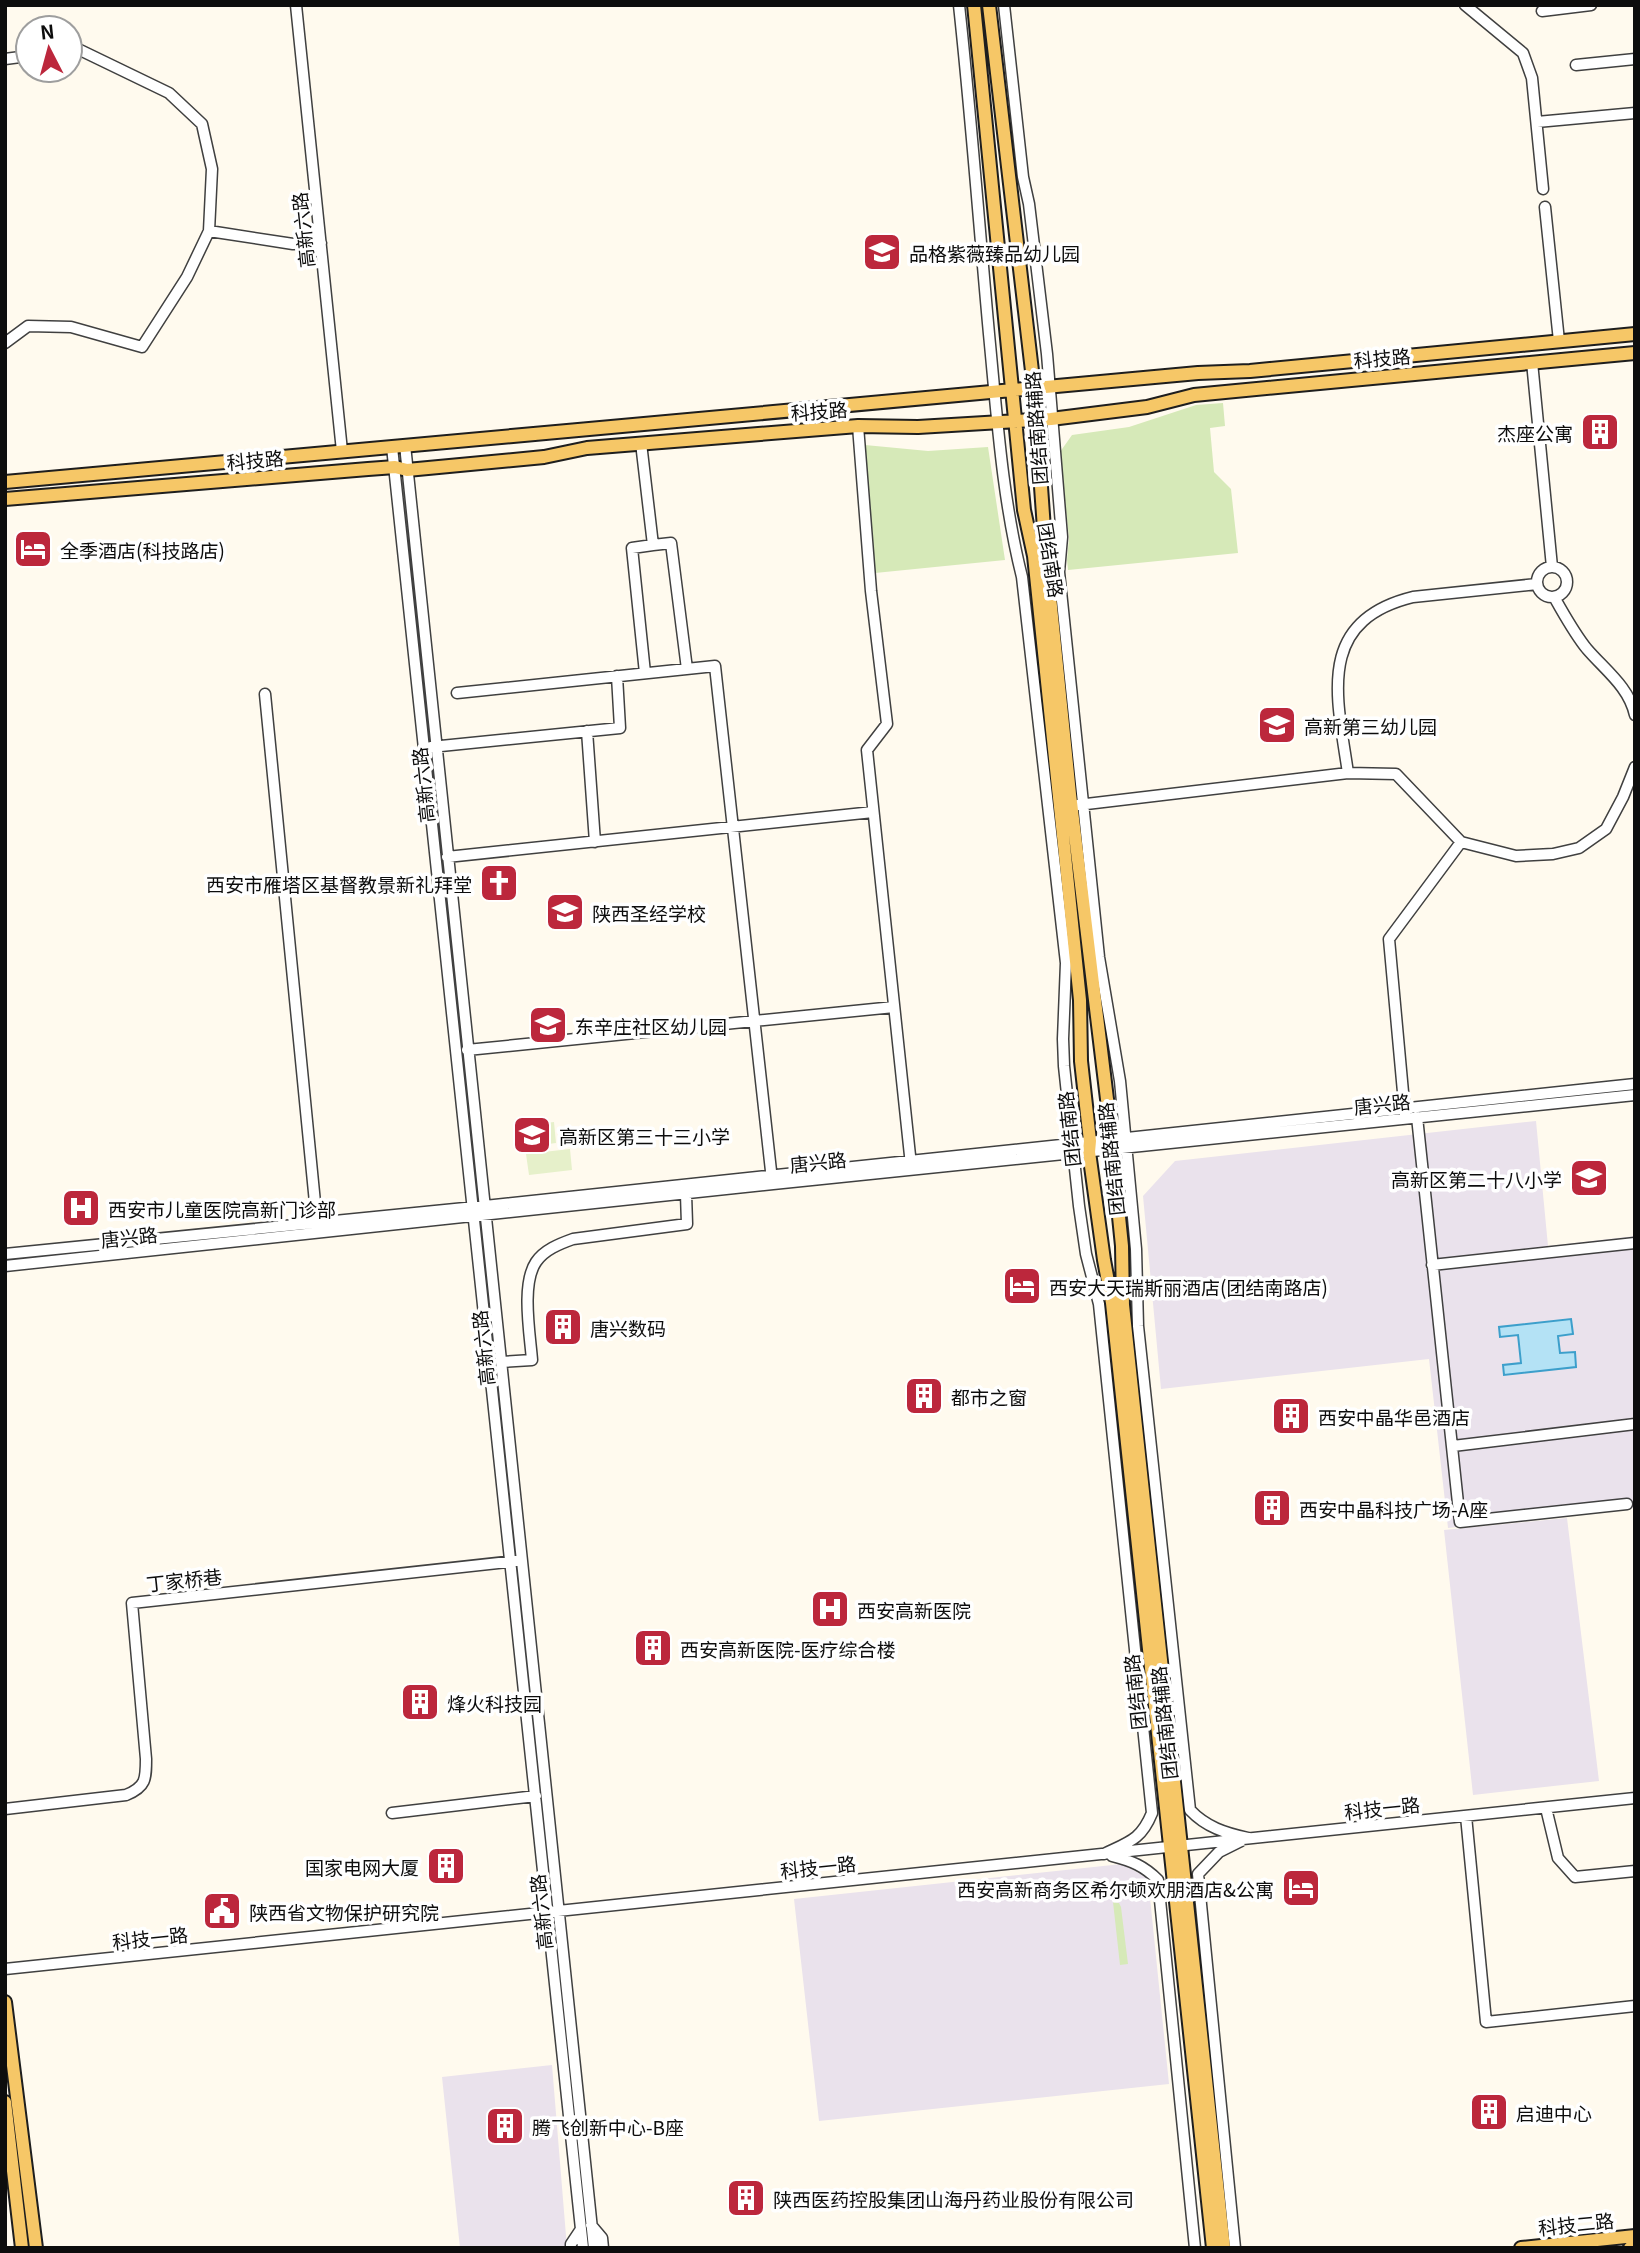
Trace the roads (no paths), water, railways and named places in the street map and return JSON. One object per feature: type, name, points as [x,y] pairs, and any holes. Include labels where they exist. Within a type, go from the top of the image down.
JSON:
[{"type":"main road","name":"团结南路","points":[[974,5],[1024,510],[1034,556],[1051,715],[1078,987],[1081,1061],[1090,1147],[1112,1303],[1174,1846],[1224,2248]]},
{"type":"main road","name":"团结南路","points":[[989,5],[1034,388],[1046,557],[1077,805],[1112,1144],[1122,1246],[1124,1305],[1213,2248]]},
{"type":"main road","name":"科技路","points":[[5,482],[1635,334]]},
{"type":"main road","name":"科技路","points":[[5,499],[544,457],[587,447],[858,426],[918,427],[1037,421],[1147,407],[1194,395],[1635,353]]},
{"type":"main road","points":[[5,2002],[36,2248]]},
{"type":"main road","points":[[5,2102],[22,2248]]},
{"type":"main road","name":"科技二路","points":[[1521,2248],[1635,2236]]},
{"type":"street","name":"高新六路","points":[[296,5],[342,451]]},
{"type":"street","name":"团结南路辅路","points":[[959,5],[1009,525],[1022,577],[1066,963],[1063,1040],[1073,1148],[1086,1254],[1099,1304],[1152,1813],[1145,1830],[1132,1841],[1104,1854]]},
{"type":"street","name":"团结南路辅路","points":[[1004,5],[1049,387],[1062,537],[1059,572],[1077,805],[1099,957],[1114,1038],[1126,1143],[1136,1248],[1138,1326],[1190,1810],[1200,1820],[1222,1832],[1248,1838]]},
{"type":"street","points":[[1465,5],[1523,53],[1532,78],[1543,188]]},
{"type":"street","points":[[1542,11],[1591,5]]},
{"type":"street","points":[[5,343],[28,326],[71,327],[142,347],[187,277],[209,231],[212,169],[202,124],[169,93],[84,52]]},
{"type":"street","points":[[1576,65],[1635,59]]},
{"type":"street","points":[[1537,122],[1635,113]]},
{"type":"street","points":[[1545,207],[1559,341]]},
{"type":"street","points":[[209,231],[293,244],[321,243]]},
{"type":"street","points":[[1532,362],[1552,567]]},
{"type":"street","points":[[858,426],[871,591],[887,724],[867,750],[911,1165]]},
{"type":"street","points":[[641,443],[653,545]]},
{"type":"street","name":"高新六路","points":[[399,446],[474,1212],[516,1561],[586,2227],[583,2248]]},
{"type":"street","points":[[645,673],[632,548],[671,543],[687,669]]},
{"type":"street","points":[[1554,597],[1564,591],[1568,582],[1565,573],[1552,567],[1543,570],[1538,579],[1537,584],[1542,593],[1554,597],[1586,647],[1621,684],[1635,715]]},
{"type":"street","points":[[1348,773],[1337,674],[1347,639],[1356,627],[1387,605],[1413,597],[1537,584]]},
{"type":"street","points":[[457,692],[715,666],[772,1179]]},
{"type":"street","points":[[430,747],[620,728],[617,676]]},
{"type":"street","points":[[265,694],[317,1223]]},
{"type":"street","points":[[587,731],[595,842]]},
{"type":"street","name":"高新六路","points":[[430,747],[447,857],[486,1211],[536,1796],[553,1912]]},
{"type":"street","points":[[1077,805],[1348,773],[1396,774],[1461,842],[1516,856],[1553,854],[1579,848],[1606,829],[1635,767]]},
{"type":"street","points":[[447,857],[873,812]]},
{"type":"street","points":[[1405,1113],[1389,939],[1461,842]]},
{"type":"street","points":[[467,1050],[894,1007]]},
{"type":"street","name":"唐兴路","points":[[486,1211],[1405,1113],[1635,1084]]},
{"type":"street","name":"唐兴路","points":[[1405,1113],[1417,1117],[1635,1095]]},
{"type":"street","points":[[1417,1117],[1460,1522],[1628,1504]]},
{"type":"street","name":"唐兴路","points":[[5,1254],[317,1223],[685,1194],[772,1179]]},
{"type":"street","points":[[501,1362],[532,1360],[529,1282],[536,1263],[544,1254],[556,1245],[573,1239],[687,1224],[685,1194]]},
{"type":"street","name":"唐兴路","points":[[5,1266],[474,1212]]},
{"type":"street","points":[[1432,1265],[1635,1243]]},
{"type":"street","points":[[1452,1446],[1635,1424]]},
{"type":"street","name":"丁家桥巷","points":[[5,1809],[126,1795],[138,1790],[143,1784],[146,1759],[132,1603],[516,1561]]},
{"type":"street","points":[[393,1812],[536,1796]]},
{"type":"street","name":"科技一路","points":[[5,1969],[1635,1798]]},
{"type":"street","points":[[1546,1808],[1558,1858],[1574,1877],[1635,1871]]},
{"type":"street","points":[[1466,1816],[1486,2022],[1635,2006]]},
{"type":"street","points":[[1235,2248],[1198,1874],[1219,1852],[1248,1838]]},
{"type":"street","points":[[1104,1854],[1134,1861],[1158,1880],[1195,2248]]},
{"type":"street","name":"高新六路","points":[[586,2227],[594,2248]]},
{"type":"street","points":[[572,2248],[571,2244],[586,2227],[602,2238],[603,2248]]},
{"type":"water","points":[[1571,1319],[1573,1334],[1558,1336],[1560,1353],[1575,1352],[1576,1367],[1504,1375],[1503,1365],[1521,1363],[1518,1335],[1500,1337],[1499,1327]]},
{"type":"place","name":"品格紫薇臻品幼儿园","points":[[882,252]]},
{"type":"place","name":"杰座公寓","points":[[1600,432]]},
{"type":"place","name":"全季酒店(科技路店)","points":[[33,549]]},
{"type":"place","name":"高新第三幼儿园","points":[[1277,725]]},
{"type":"place","name":"西安市雁塔区基督教景新礼拜堂","points":[[499,883]]},
{"type":"place","name":"陕西圣经学校","points":[[565,912]]},
{"type":"place","name":"东辛庄社区幼儿园","points":[[548,1025]]},
{"type":"place","name":"高新区第三十三小学","points":[[532,1135]]},
{"type":"place","name":"高新区第二十八小学","points":[[1589,1178]]},
{"type":"place","name":"西安市儿童医院高新门诊部","points":[[81,1208]]},
{"type":"place","name":"西安大天瑞斯丽酒店(团结南路店)","points":[[1022,1286]]},
{"type":"place","name":"唐兴数码","points":[[563,1327]]},
{"type":"place","name":"都市之窗","points":[[924,1396]]},
{"type":"place","name":"西安中晶华邑酒店","points":[[1291,1416]]},
{"type":"place","name":"西安中晶科技广场-A座","points":[[1272,1508]]},
{"type":"place","name":"西安高新医院","points":[[830,1609]]},
{"type":"place","name":"西安高新医院-医疗综合楼","points":[[653,1648]]},
{"type":"place","name":"烽火科技园","points":[[420,1702]]},
{"type":"place","name":"国家电网大厦","points":[[446,1866]]},
{"type":"place","name":"西安高新商务区希尔顿欢朋酒店&公寓","points":[[1301,1888]]},
{"type":"place","name":"陕西省文物保护研究院","points":[[222,1911]]},
{"type":"place","name":"启迪中心","points":[[1489,2112]]},
{"type":"place","name":"腾飞创新中心-B座","points":[[505,2126]]},
{"type":"place","name":"陕西医药控股集团山海丹药业股份有限公司","points":[[746,2198]]}]
